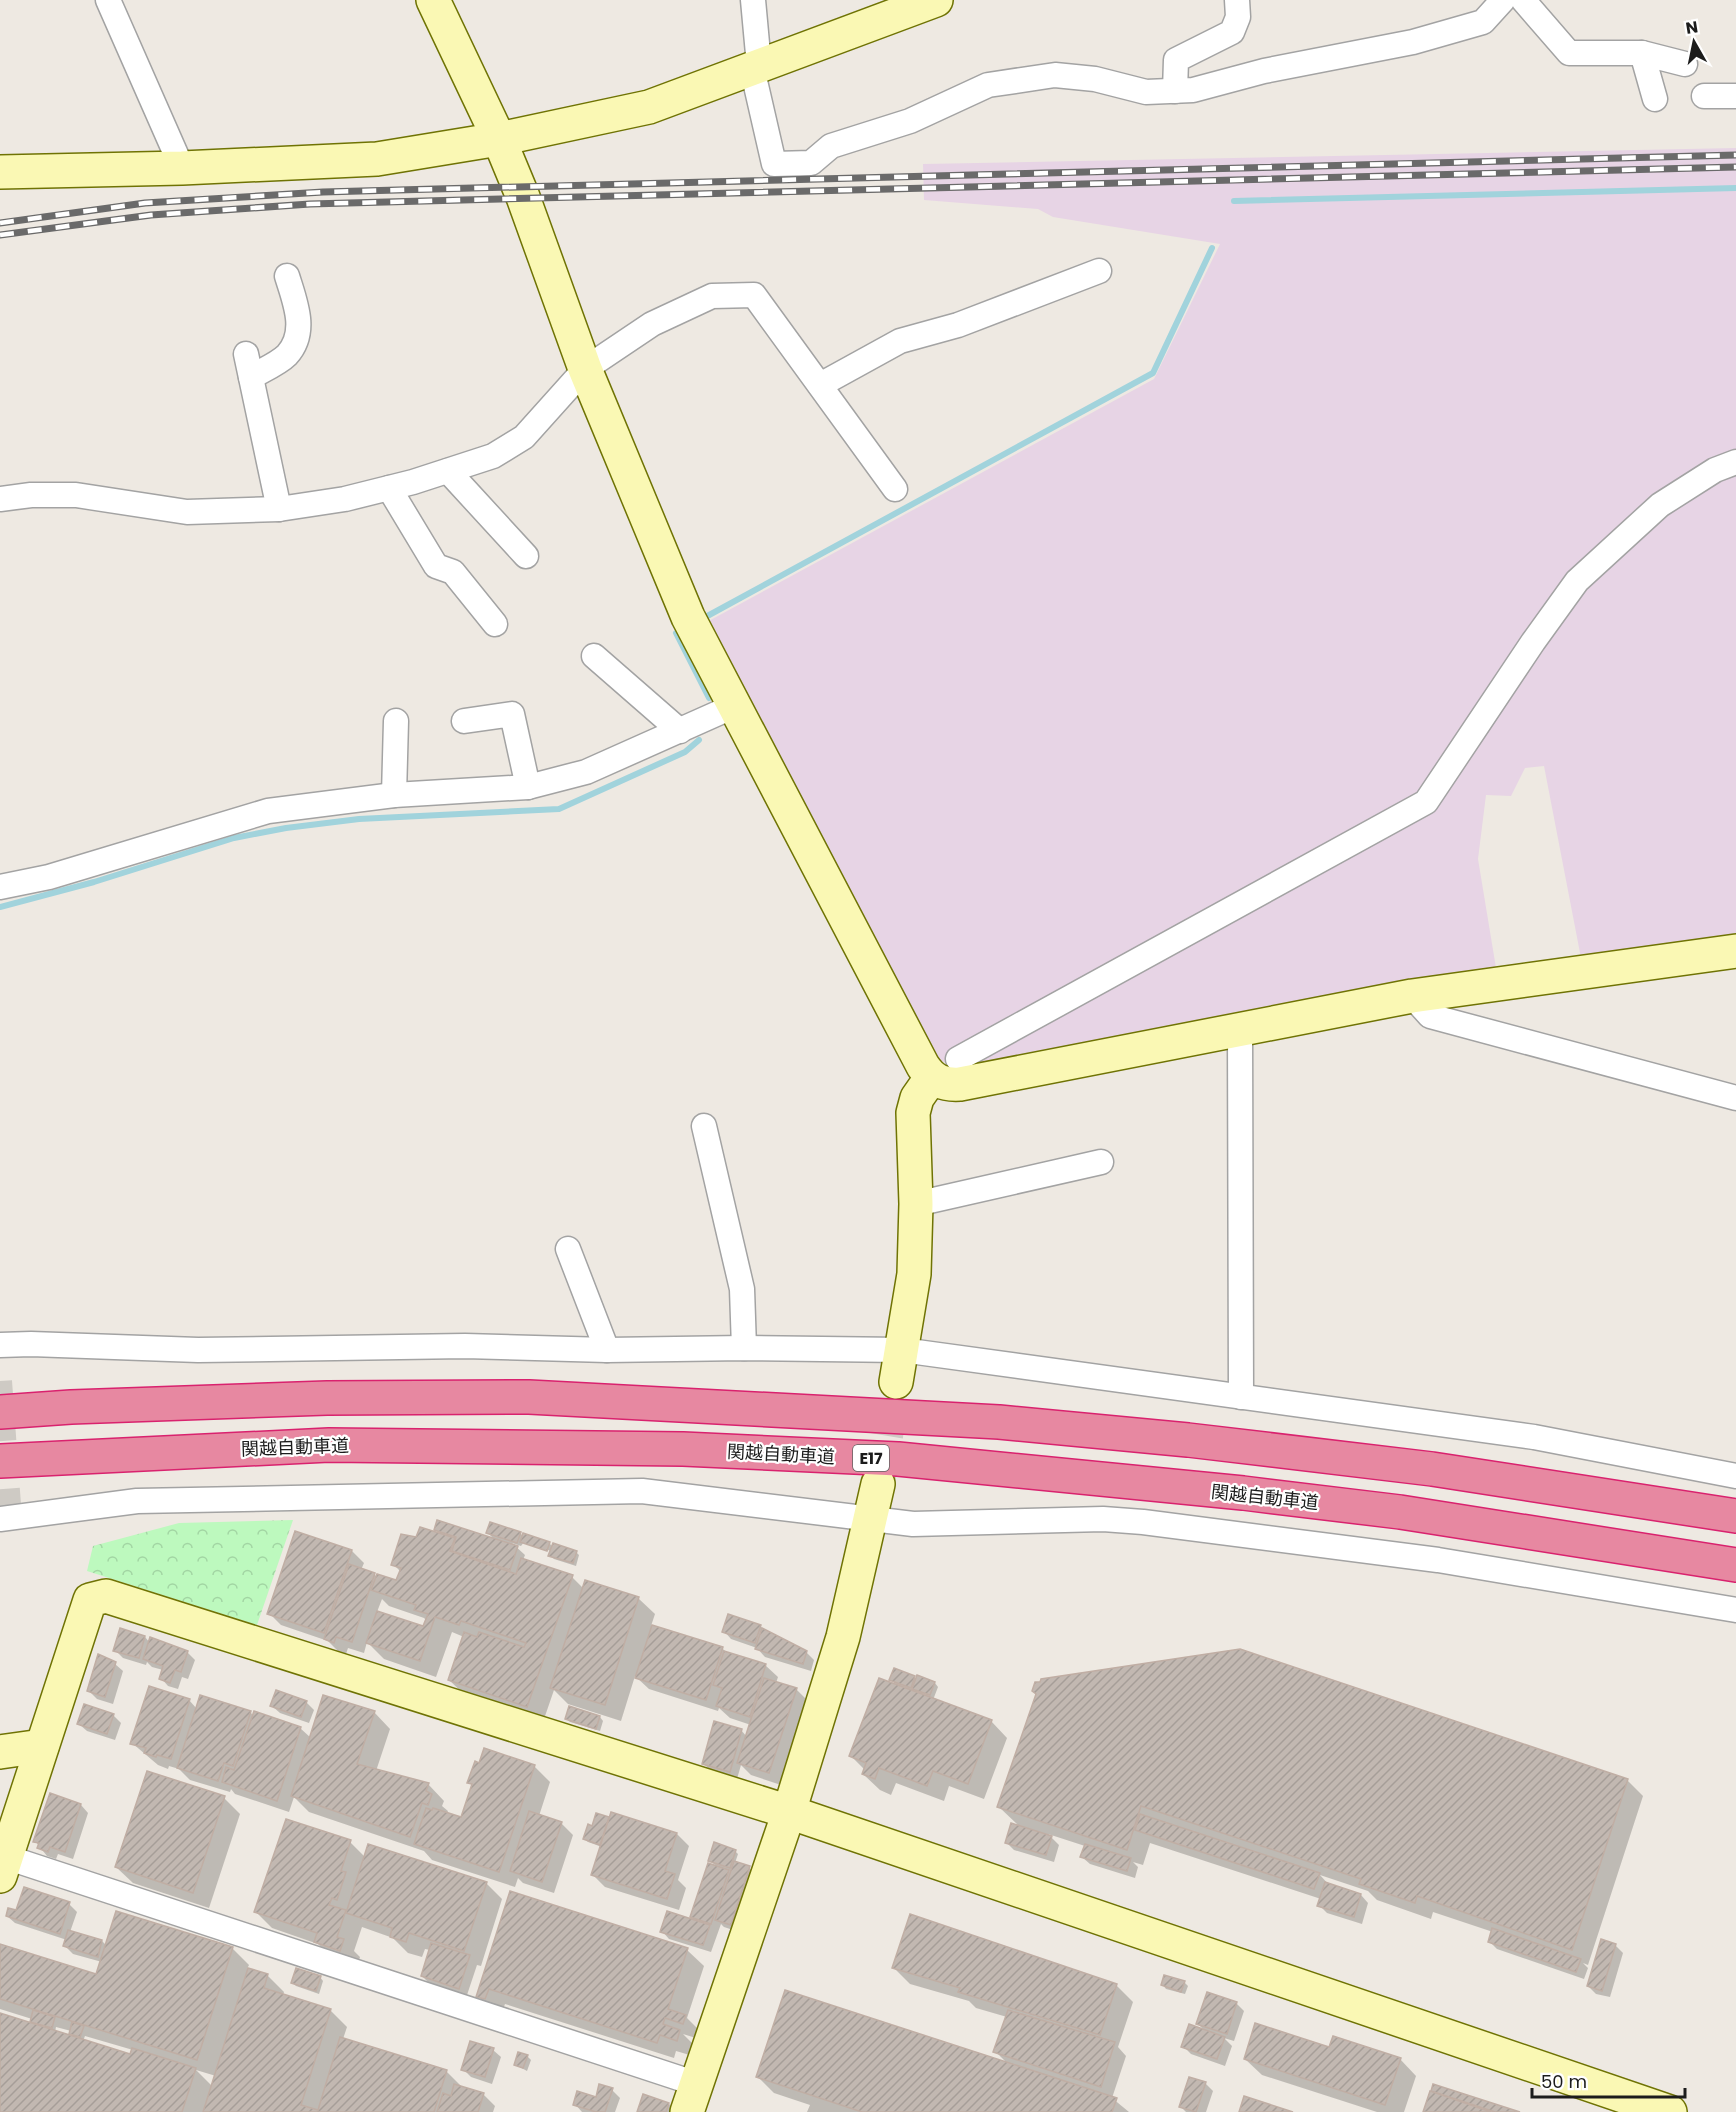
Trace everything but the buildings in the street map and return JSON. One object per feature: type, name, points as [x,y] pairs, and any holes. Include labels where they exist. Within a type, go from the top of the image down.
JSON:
[{"type":"highway","points":[[0,1412],[71,1407],[327,1398],[528,1397],[999,1422],[1188,1440],[1432,1469],[1736,1516]]},
{"type":"highway","name":"関越自動車道","points":[[0,1461],[329,1445],[683,1449],[898,1460],[1243,1493],[1400,1512],[1736,1565]]},
{"type":"street","points":[[108,0],[182,168]]},
{"type":"street","points":[[433,0],[500,139],[585,369],[691,623],[931,1078],[945,1084],[960,1084],[1412,996],[1736,951]]},
{"type":"street","points":[[753,0],[756,67],[774,164],[811,163],[831,146],[910,121],[988,85],[1055,75],[1095,79],[1146,92],[1193,90],[1264,71],[1413,42],[1483,22],[1503,0]]},
{"type":"street","points":[[0,172],[182,168],[377,159],[500,139],[649,107],[936,0]]},
{"type":"street","points":[[1175,91],[1176,60],[1232,32],[1238,17],[1237,0]]},
{"type":"street","points":[[1523,0],[1569,53],[1642,53],[1685,64]]},
{"type":"street","points":[[1642,53],[1655,99]]},
{"type":"street","points":[[1704,96],[1736,96]]},
{"type":"street","points":[[820,385],[900,341],[958,325],[1099,271]]},
{"type":"street","points":[[279,509],[248,366],[286,356],[298,335],[298,315],[287,276]]},
{"type":"street","points":[[0,499],[31,495],[75,495],[187,512],[279,509],[345,499],[389,488],[493,456],[524,437],[585,369],[651,324],[712,296],[754,295],[895,489]]},
{"type":"street","points":[[958,1059],[1426,801],[1533,642],[1578,581],[1660,505],[1715,470],[1736,462]]},
{"type":"street","points":[[448,471],[526,556]]},
{"type":"street","points":[[389,488],[436,566],[453,572],[495,624]]},
{"type":"street","points":[[594,656],[680,731]]},
{"type":"street","points":[[0,886],[49,877],[268,811],[394,795],[528,787],[586,772],[734,706]]},
{"type":"street","points":[[465,721],[512,714],[528,787]]},
{"type":"street","points":[[394,795],[396,721]]},
{"type":"street","points":[[1412,996],[1430,1017],[1736,1098]]},
{"type":"street","points":[[1240,1030],[1242,1397]]},
{"type":"street","points":[[896,1382],[914,1274],[916,1204],[912,1113],[917,1098],[931,1078]]},
{"type":"street","points":[[704,1126],[742,1289],[744,1348]]},
{"type":"street","points":[[916,1204],[1101,1162]]},
{"type":"street","points":[[568,1249],[607,1350]]},
{"type":"street","points":[[0,1345],[198,1350],[465,1346],[607,1350],[744,1348],[902,1350],[1534,1437],[1736,1476]]},
{"type":"street","points":[[878,1484],[843,1637],[789,1812],[692,2098],[3,1866],[90,1600],[106,1596],[789,1812],[1670,2112]]},
{"type":"street","points":[[0,1519],[137,1501],[642,1491],[913,1524],[1103,1519],[1143,1522],[1438,1560],[1736,1610]]},
{"type":"street","points":[[0,1752],[42,1746]]},
{"type":"shaded area","points":[[1736,148],[1736,935],[1581,958],[1544,766],[1525,768],[1511,796],[1486,795],[1478,859],[1496,968],[1392,983],[958,1067],[939,1060],[705,623],[1154,379],[1220,244],[1053,217],[1038,209],[924,200],[923,164]]},
{"type":"green space","points":[[293,1520],[257,1625],[87,1571],[93,1546],[179,1523]]},
{"type":"waterway","points":[[1234,201],[1736,188]]},
{"type":"waterway","points":[[700,620],[1153,373],[1212,248]]},
{"type":"waterway","points":[[683,629],[676,633],[709,698]]},
{"type":"waterway","points":[[0,907],[94,882],[234,838],[286,828],[359,819],[559,809],[685,752],[699,740]]},
{"type":"tunnel","points":[[0,1381],[10,1519]]},
{"type":"tunnel","points":[[878,1484],[896,1382]]},
{"type":"railway","points":[[0,223],[145,203],[323,192],[1736,155]]},
{"type":"railway","points":[[0,235],[151,215],[310,204],[1736,167]]}]
